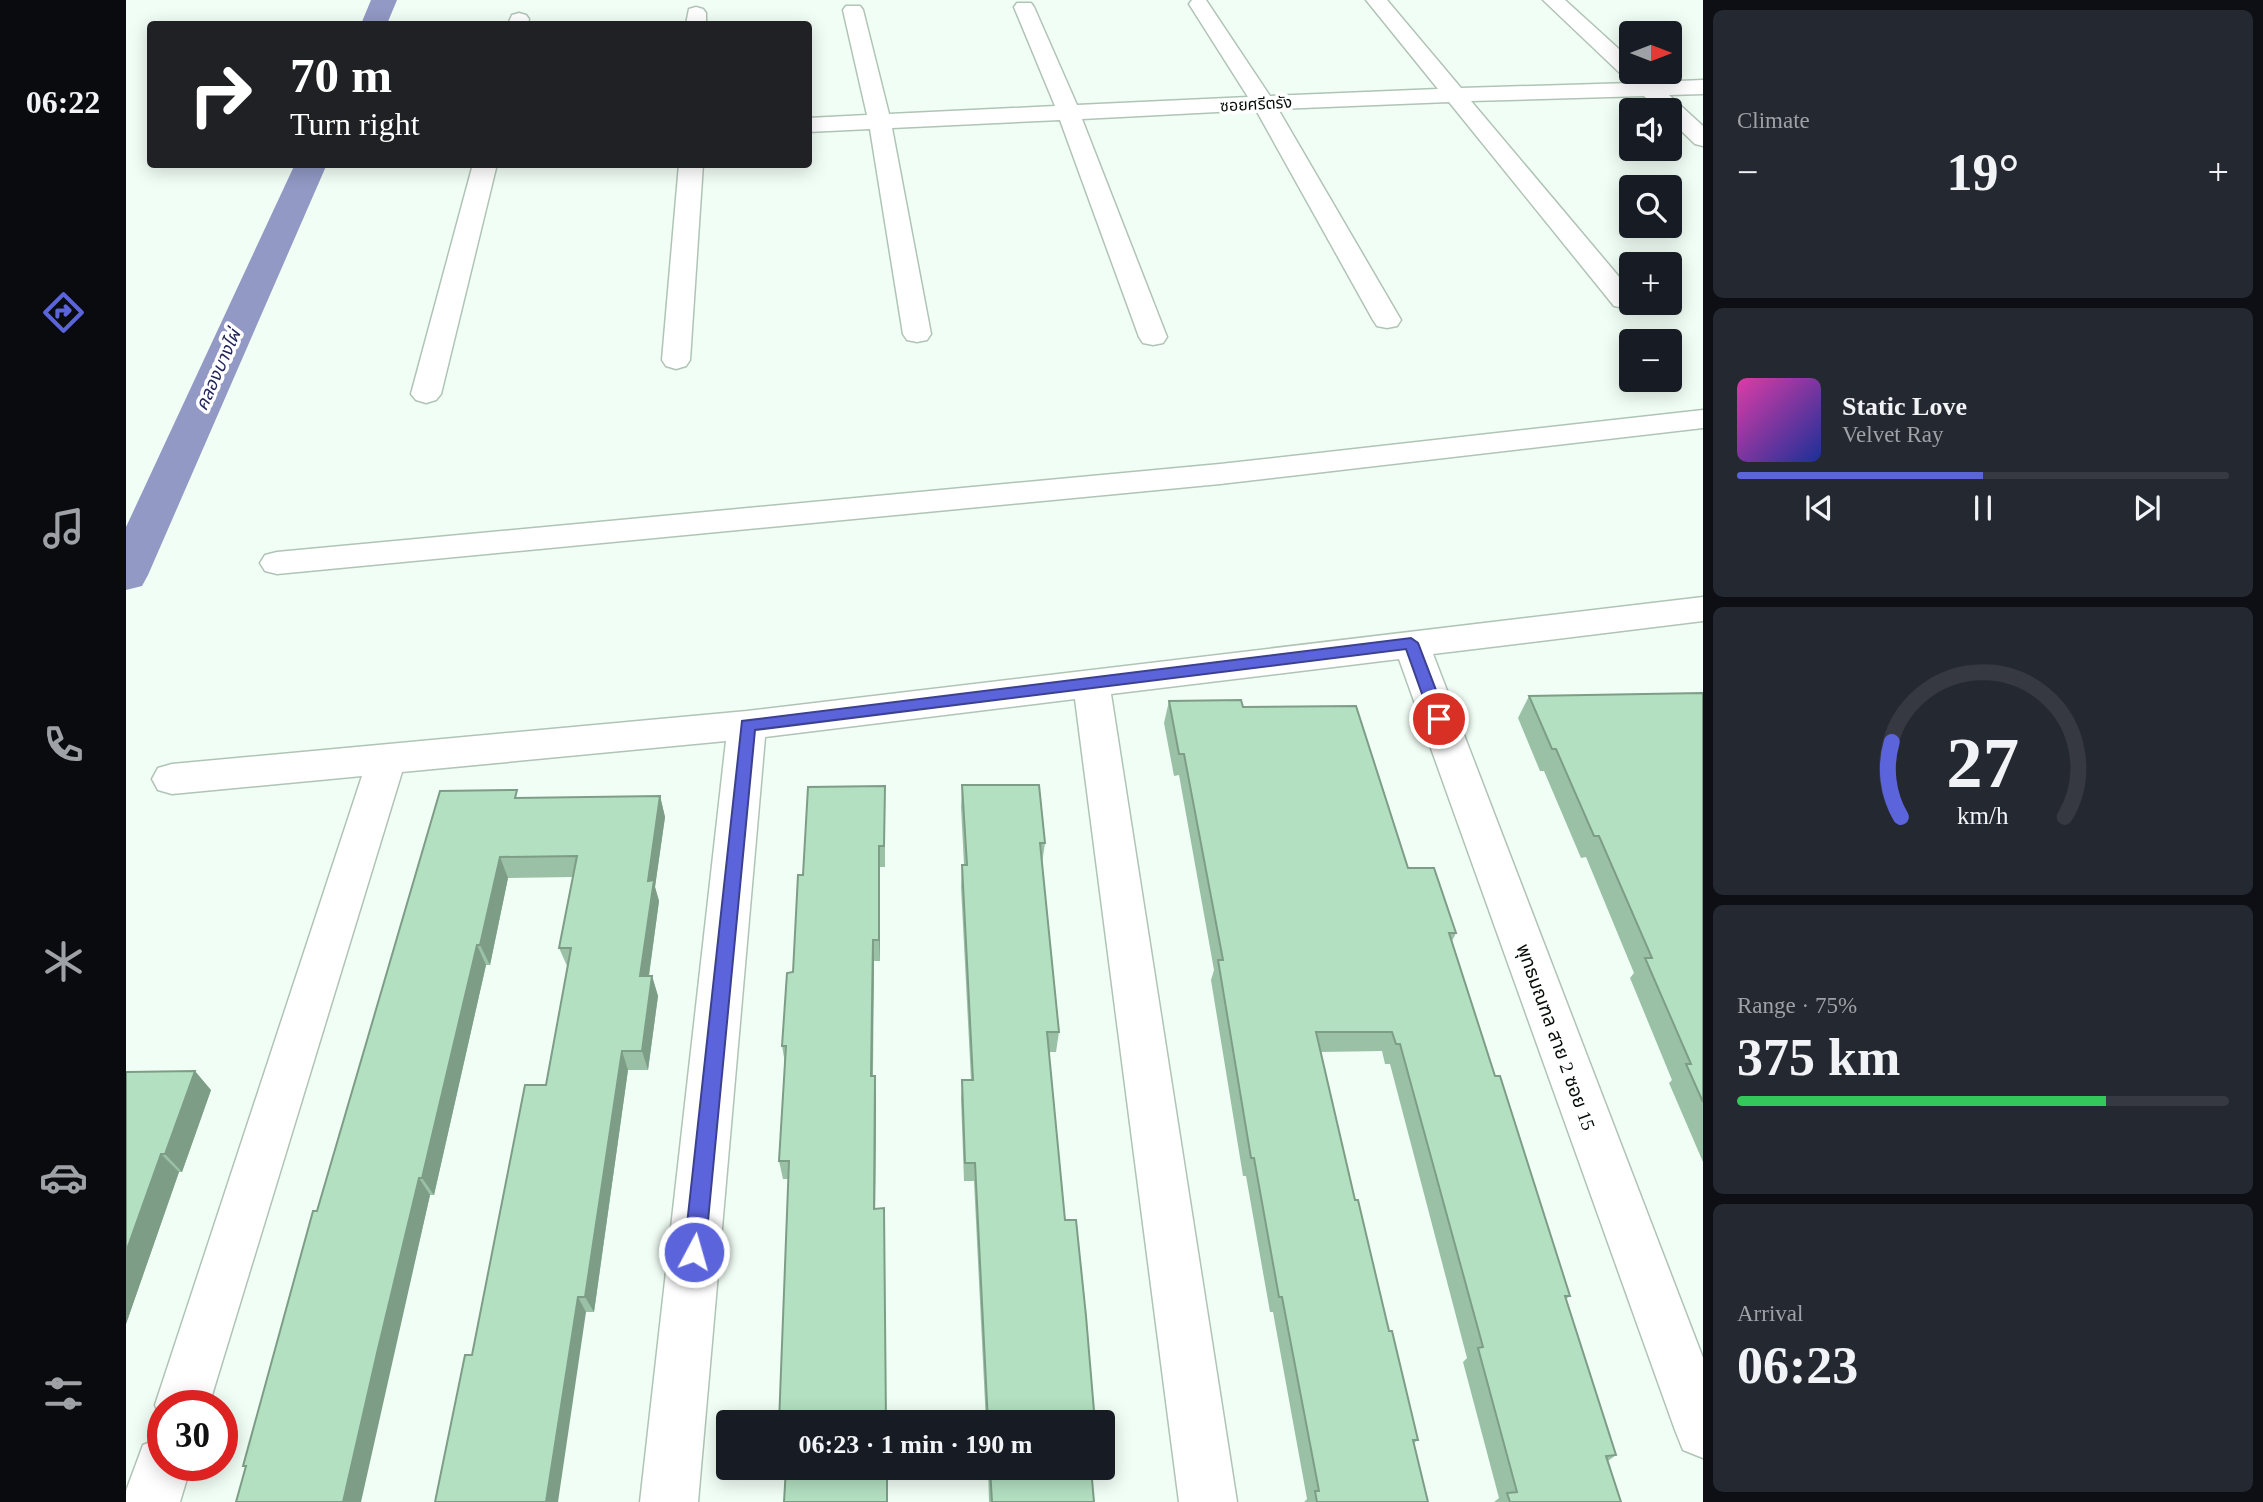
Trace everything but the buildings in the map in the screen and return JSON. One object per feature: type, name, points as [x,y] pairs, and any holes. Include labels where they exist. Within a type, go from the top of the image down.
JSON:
[{"type":"street","points":[[1376,0],[1619,294]]},
{"type":"street","points":[[1553,0],[1619,60]]},
{"type":"street","points":[[1199,4],[1263,103],[1387,320]]},
{"type":"street","points":[[1024,6],[1069,114],[1153,337]]},
{"type":"street","points":[[852,10],[880,122],[917,334]]},
{"type":"street","points":[[1645,84],[1703,139]]},
{"type":"street","name":"ซอยศรีตรัง","points":[[812,125],[1456,94],[1703,87]]},
{"type":"street","points":[[426,394],[484,168]]},
{"type":"street","points":[[676,360],[691,168]]},
{"type":"street","points":[[277,563],[1220,474],[1703,419]]},
{"type":"street","points":[[172,779],[747,725],[1703,609]]},
{"type":"street","name":"พุทธมณฑล สาย 2 ซอย 15","points":[[1411,643],[1703,1430]]},
{"type":"street","points":[[1091,683],[1208,1502]]},
{"type":"street","points":[[669,1502],[747,725]]},
{"type":"street","points":[[187,1390],[387,758]]},
{"type":"street","points":[[151,1502],[158,1481]]},
{"type":"waterway","name":"คลองบางไผ่","points":[[375,21],[384,0]]},
{"type":"waterway","name":"คลองบางไผ่","points":[[126,575],[309,168]]},
{"type":"route","points":[[694,1252],[747,725],[1411,643],[1439,719]]}]
